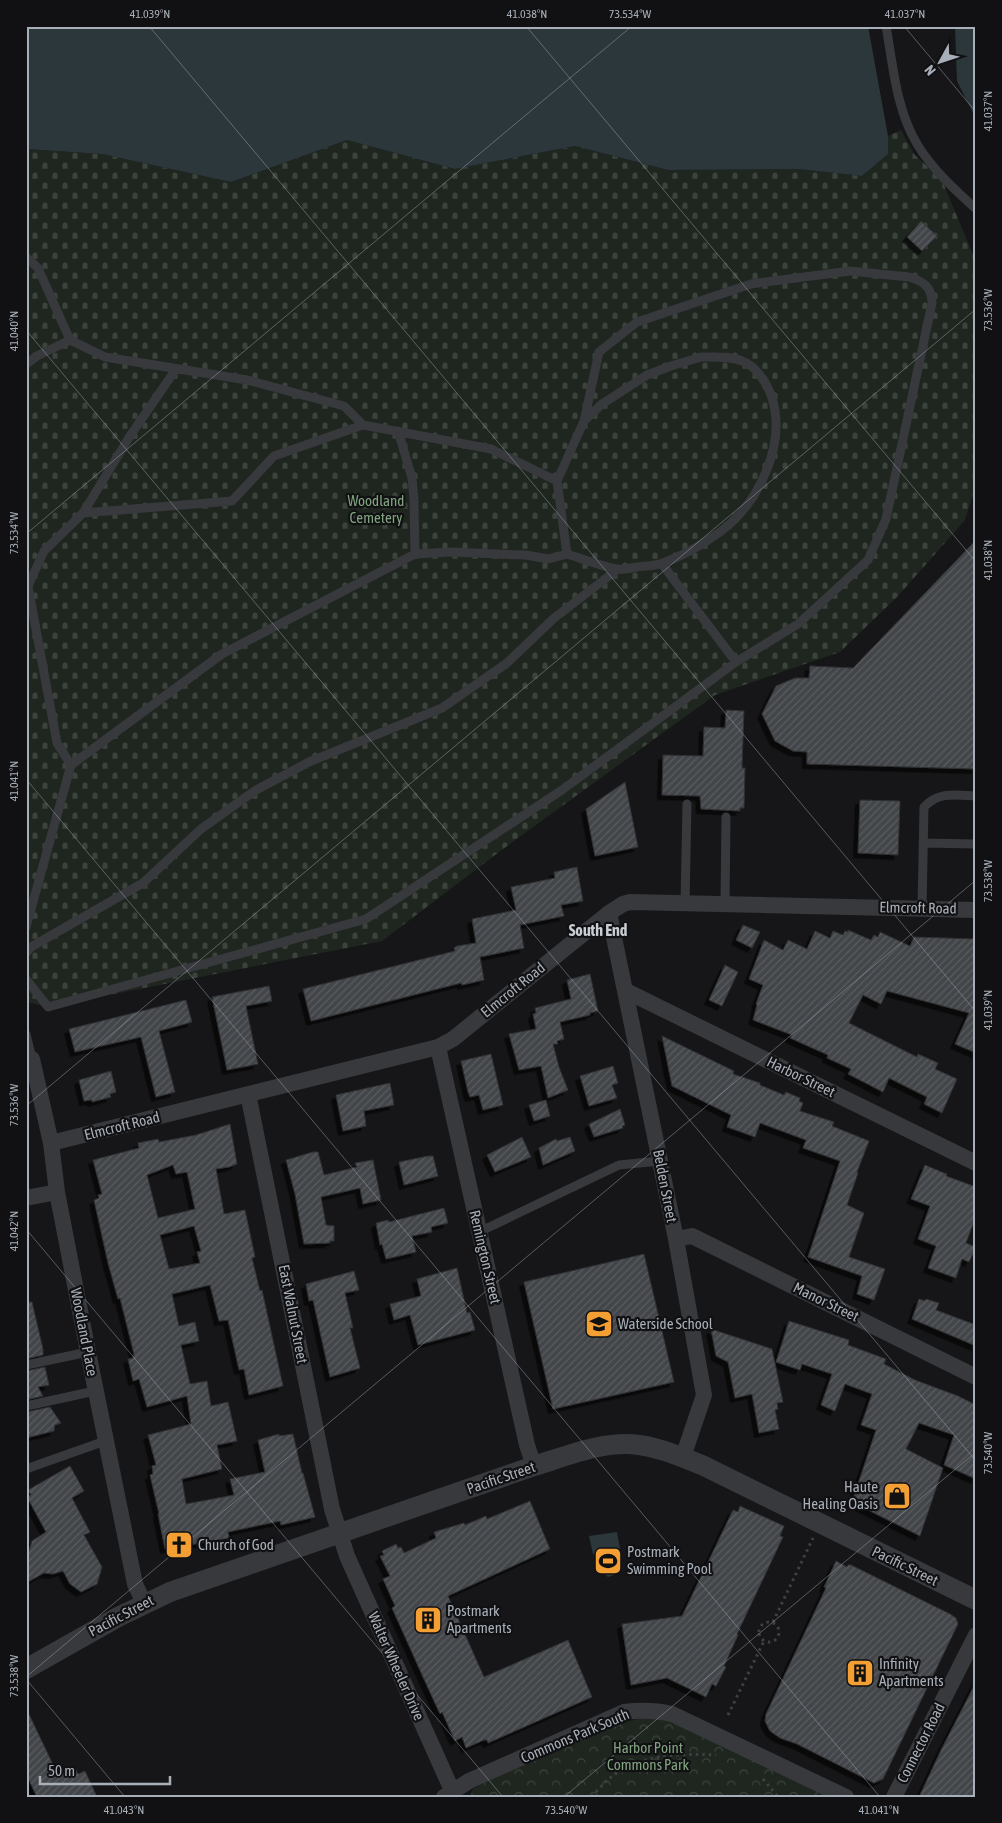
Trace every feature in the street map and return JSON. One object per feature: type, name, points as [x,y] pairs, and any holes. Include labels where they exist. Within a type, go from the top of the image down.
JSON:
[{"type":"street","name":"Elmcroft Road","points":[[51,1143],[438,1047],[453,1039],[622,904],[630,902],[976,910]]},
{"type":"street","name":"Belden Street","points":[[609,913],[676,1239],[704,1395],[684,1457]]},
{"type":"street","name":"Harbor Street","points":[[626,992],[976,1163]]},
{"type":"street","name":"Remington Street","points":[[438,1047],[534,1466]]},
{"type":"street","name":"Woodland Place","points":[[32,1059],[51,1143],[57,1192],[105,1441],[135,1584],[144,1603]]},
{"type":"street","name":"East Walnut Street","points":[[248,1094],[332,1509],[339,1534]]},
{"type":"street","points":[[26,1198],[57,1192]]},
{"type":"street","name":"Manor Street","points":[[676,1239],[692,1236],[976,1376]]},
{"type":"street","name":"Pacific Street","points":[[26,1669],[144,1603],[170,1592],[534,1466],[592,1449],[624,1444],[662,1450],[684,1457],[976,1600]]},
{"type":"street","name":"Walter Wheeler Drive","points":[[339,1534],[451,1795]]},
{"type":"street","name":"Connector Road","points":[[894,1797],[976,1635]]},
{"type":"street","name":"Commons Park South","points":[[451,1795],[469,1781],[624,1712],[658,1710],[672,1714],[846,1797]]},
{"type":"lane","points":[[886,26],[899,99],[916,143],[932,165],[976,209]]},
{"type":"lane","points":[[26,257],[38,268],[70,340],[105,357],[247,380],[344,406],[363,425]]},
{"type":"lane","points":[[26,979],[48,1007],[366,918],[562,790],[736,662],[798,624],[868,560],[886,519],[932,303],[932,293],[927,286],[919,280],[909,277],[850,271],[751,284],[638,322],[599,352],[584,421],[556,482],[567,554]]},
{"type":"lane","points":[[26,364],[37,356],[70,340]]},
{"type":"lane","points":[[26,928],[70,765],[222,654],[415,554],[452,552],[526,555],[548,560],[567,554],[618,569],[662,564],[692,549],[721,531],[739,514],[768,468],[777,424],[775,406],[769,388],[758,372],[744,361],[701,357],[647,375],[602,404],[584,421]]},
{"type":"lane","points":[[70,765],[57,743],[27,586],[44,551],[83,513],[130,436],[176,369]]},
{"type":"lane","points":[[83,513],[232,501],[274,456],[363,425],[491,449],[556,482]]},
{"type":"lane","points":[[398,431],[412,478],[415,554]]},
{"type":"lane","points":[[662,564],[736,662]]},
{"type":"lane","points":[[26,953],[31,947],[143,883],[201,829],[256,790],[309,762],[442,708],[508,663],[552,619],[618,569]]},
{"type":"lane","points":[[922,908],[924,807],[940,795],[976,796]]},
{"type":"lane","points":[[686,904],[687,804]]},
{"type":"lane","points":[[725,904],[726,817]]},
{"type":"lane","points":[[923,843],[976,844]]},
{"type":"lane","points":[[27,1040],[32,1059]]},
{"type":"lane","points":[[479,1232],[619,1165],[660,1161]]},
{"type":"lane","points":[[26,1365],[88,1352]]},
{"type":"lane","points":[[26,1406],[96,1391]]},
{"type":"lane","points":[[26,1469],[105,1441]]},
{"type":"path","points":[[773,1622],[820,1524]]},
{"type":"path","points":[[766,1622],[773,1622],[778,1626],[778,1636],[770,1642],[764,1641],[759,1636],[759,1629],[766,1622]]},
{"type":"path","points":[[728,1715],[764,1641]]},
{"type":"path","points":[[592,1797],[607,1780],[628,1766],[656,1756],[717,1755]]},
{"type":"path","points":[[763,1779],[778,1797]]},
{"type":"green space","name":"Woodland Cemetery","points":[[901,130],[914,154],[942,180],[976,262],[976,486],[965,520],[898,596],[840,652],[715,695],[503,849],[382,941],[48,1007],[26,1002],[26,149],[102,154],[231,182],[347,140],[455,169],[575,146],[668,170],[799,169],[862,176],[888,154],[888,136]]},
{"type":"green space","name":"Harbor Point Commons Park","points":[[651,1717],[672,1721],[827,1797],[470,1797],[473,1789],[480,1785],[622,1722]]},
{"type":"shaded area","points":[[26,26],[868,26],[888,136],[888,154],[862,176],[799,169],[668,170],[575,146],[455,169],[347,140],[231,182],[102,154],[26,149]]},
{"type":"shaded area","points":[[955,26],[976,26],[976,119],[957,81]]},
{"type":"shaded area","name":"Postmark Swimming Pool","points":[[617,1532],[620,1549],[614,1550],[617,1570],[614,1575],[608,1577],[602,1572],[598,1553],[593,1554],[589,1536]]},
{"type":"building","points":[[921,221],[937,236],[922,251],[907,237]]},
{"type":"building","points":[[976,540],[976,769],[807,764],[807,752],[793,751],[775,741],[762,714],[776,686],[795,678],[809,678],[810,666],[853,668]]},
{"type":"building","points":[[726,710],[744,711],[742,768],[745,768],[744,808],[740,808],[740,811],[701,809],[700,796],[662,795],[663,755],[703,756],[704,727],[725,728]]},
{"type":"building","points":[[625,782],[638,847],[595,856],[586,809]]},
{"type":"building","points":[[860,800],[900,801],[898,855],[858,853]]},
{"type":"building","points":[[577,867],[583,901],[561,905],[564,916],[520,925],[524,948],[480,957],[484,980],[462,985],[461,983],[311,1021],[303,989],[455,951],[454,948],[457,946],[476,943],[472,919],[516,910],[511,887],[555,878],[554,872]]},
{"type":"building","points":[[743,925],[760,932],[752,948],[736,940]]},
{"type":"building","points":[[848,930],[871,940],[874,935],[878,937],[880,932],[910,946],[914,937],[976,939],[976,1053],[955,1044],[969,1013],[887,991],[881,1004],[863,995],[849,1023],[917,1057],[918,1054],[938,1063],[935,1069],[957,1079],[942,1113],[924,1104],[927,1097],[889,1078],[883,1092],[848,1074],[851,1069],[827,1058],[828,1055],[790,1038],[792,1035],[753,1020],[756,1004],[763,985],[749,979],[764,940],[783,950],[788,940],[807,949],[815,931],[830,938],[833,931],[843,935]]},
{"type":"building","points":[[725,965],[738,972],[722,1006],[709,1000]]},
{"type":"building","points":[[590,974],[598,1011],[590,1013],[590,1015],[560,1022],[564,1039],[557,1041],[558,1044],[553,1044],[568,1090],[548,1098],[541,1066],[519,1070],[509,1034],[536,1029],[533,1014],[536,1013],[535,1008],[571,999],[567,980]]},
{"type":"building","points":[[269,986],[272,1001],[246,1006],[258,1064],[227,1070],[212,997]]},
{"type":"building","points":[[186,1000],[192,1022],[159,1031],[175,1092],[156,1097],[141,1037],[75,1052],[69,1029]]},
{"type":"building","points":[[662,1036],[734,1071],[733,1074],[760,1083],[760,1085],[784,1095],[786,1092],[800,1098],[799,1101],[803,1103],[800,1111],[834,1122],[832,1126],[869,1141],[847,1205],[864,1213],[849,1257],[885,1269],[874,1300],[857,1294],[862,1276],[808,1257],[840,1161],[803,1148],[806,1140],[760,1123],[755,1137],[727,1127],[731,1115],[672,1086]]},
{"type":"building","points":[[491,1054],[503,1105],[483,1110],[479,1095],[470,1097],[461,1061]]},
{"type":"building","points":[[613,1066],[618,1083],[612,1085],[617,1098],[589,1106],[580,1076]]},
{"type":"building","points":[[111,1071],[116,1092],[110,1094],[111,1097],[92,1102],[92,1100],[84,1101],[79,1080]]},
{"type":"building","points":[[390,1083],[394,1105],[364,1111],[366,1126],[343,1131],[336,1095]]},
{"type":"building","points":[[546,1100],[550,1116],[534,1121],[529,1105]]},
{"type":"building","points":[[620,1109],[625,1125],[622,1126],[623,1128],[594,1137],[589,1124]]},
{"type":"building","points":[[230,1124],[237,1164],[216,1169],[224,1214],[245,1210],[255,1257],[252,1258],[260,1291],[262,1290],[283,1386],[249,1395],[244,1369],[239,1370],[228,1320],[219,1321],[210,1285],[172,1294],[179,1326],[195,1322],[199,1341],[181,1345],[190,1384],[207,1381],[211,1406],[228,1402],[237,1441],[217,1445],[222,1469],[182,1479],[186,1504],[234,1495],[230,1479],[265,1472],[258,1440],[279,1434],[279,1436],[293,1434],[315,1517],[281,1525],[280,1521],[228,1532],[229,1538],[189,1545],[190,1549],[176,1552],[174,1547],[165,1549],[150,1475],[153,1474],[152,1466],[156,1465],[148,1435],[191,1424],[187,1396],[147,1407],[139,1379],[133,1381],[128,1359],[133,1358],[134,1354],[120,1298],[118,1299],[108,1263],[94,1200],[99,1198],[98,1195],[102,1194],[93,1160],[139,1148],[138,1143],[158,1139],[159,1142],[196,1135]],"holes":[[[173,1165],[176,1174],[187,1172],[195,1209],[158,1218],[147,1175]],[[194,1226],[201,1251],[197,1252],[200,1263],[169,1269],[160,1235]]]},
{"type":"building","points":[[522,1137],[531,1157],[495,1172],[487,1155]]},
{"type":"building","points":[[570,1137],[575,1151],[543,1165],[539,1148],[556,1139],[557,1141]]},
{"type":"building","points":[[318,1152],[324,1175],[357,1167],[355,1163],[373,1160],[381,1200],[363,1204],[360,1188],[321,1197],[326,1225],[334,1226],[334,1241],[330,1241],[330,1243],[304,1244],[295,1194],[286,1160]]},
{"type":"building","points":[[433,1156],[438,1176],[404,1185],[399,1162]]},
{"type":"building","points":[[925,1165],[947,1174],[946,1176],[976,1187],[976,1216],[966,1243],[976,1247],[969,1262],[962,1259],[956,1278],[928,1268],[936,1246],[918,1239],[930,1206],[911,1199]]},
{"type":"building","points":[[444,1208],[448,1223],[431,1227],[432,1232],[412,1236],[416,1252],[386,1259],[382,1244],[380,1245],[376,1223],[388,1220],[389,1222]]},
{"type":"building","points":[[644,1254],[674,1382],[553,1409],[524,1282]]},
{"type":"building","points":[[457,1268],[467,1313],[470,1312],[475,1330],[418,1345],[410,1315],[394,1320],[390,1304],[421,1296],[417,1279]]},
{"type":"building","points":[[354,1271],[359,1290],[345,1293],[353,1328],[350,1328],[360,1368],[330,1377],[313,1300],[309,1301],[306,1284]]},
{"type":"building","points":[[919,1299],[939,1303],[936,1310],[976,1325],[976,1346],[912,1319]]},
{"type":"building","points":[[26,1302],[32,1302],[43,1355],[26,1359]]},
{"type":"building","points":[[789,1321],[849,1340],[848,1345],[886,1359],[884,1364],[915,1380],[958,1396],[976,1405],[976,1479],[944,1465],[954,1435],[919,1423],[906,1449],[943,1468],[920,1536],[852,1502],[876,1430],[861,1425],[872,1394],[845,1384],[835,1411],[821,1405],[832,1374],[802,1364],[800,1370],[776,1362]]},
{"type":"building","points":[[711,1329],[772,1349],[783,1402],[777,1403],[778,1409],[775,1410],[779,1429],[759,1433],[752,1394],[735,1398],[728,1362],[716,1356]]},
{"type":"building","points":[[45,1367],[49,1385],[38,1387],[43,1396],[26,1400],[26,1371]]},
{"type":"building","points":[[50,1407],[61,1423],[55,1425],[54,1431],[26,1438],[26,1412]]},
{"type":"building","points":[[70,1466],[84,1491],[72,1498],[90,1532],[84,1535],[102,1567],[97,1584],[81,1592],[70,1584],[63,1571],[53,1574],[44,1573],[26,1583],[26,1560],[32,1541],[46,1532],[27,1497],[31,1495],[28,1490]]},
{"type":"building","name":"Postmark Apartments","points":[[530,1501],[550,1549],[448,1596],[484,1677],[568,1640],[592,1697],[488,1743],[487,1740],[484,1740],[466,1748],[462,1737],[455,1741],[442,1712],[440,1714],[392,1608],[395,1606],[383,1579],[390,1576],[380,1556],[384,1555],[382,1551],[396,1544],[398,1548],[401,1547],[404,1553],[436,1538],[434,1532],[464,1523],[465,1525],[486,1516],[487,1519]]},
{"type":"building","points":[[740,1506],[784,1526],[780,1536],[783,1537],[737,1634],[724,1666],[726,1667],[716,1686],[712,1684],[706,1697],[667,1678],[631,1685],[622,1624],[682,1616],[733,1510],[738,1512]]},
{"type":"building","name":"Infinity Apartments","points":[[836,1561],[847,1567],[851,1565],[950,1614],[956,1618],[958,1624],[883,1779],[874,1783],[797,1744],[780,1738],[770,1731],[765,1721],[766,1714],[826,1588],[824,1587]]},
{"type":"building","points":[[976,1682],[976,1797],[919,1797],[941,1750]]},
{"type":"building","points":[[26,1708],[58,1775],[75,1768],[78,1774],[85,1771],[97,1797],[37,1797],[26,1774]]},
{"type":"place","name":"Waterside School","points":[[599,1324]]},
{"type":"place","name":"Haute Healing Oasis","points":[[897,1496]]},
{"type":"place","name":"Church of God","points":[[179,1545]]},
{"type":"place","name":"Postmark Swimming Pool","points":[[608,1561]]},
{"type":"place","name":"Postmark Apartments","points":[[428,1620]]},
{"type":"place","name":"Infinity Apartments","points":[[860,1673]]},
{"type":"district","name":"South End","points":[[598,930]]}]
